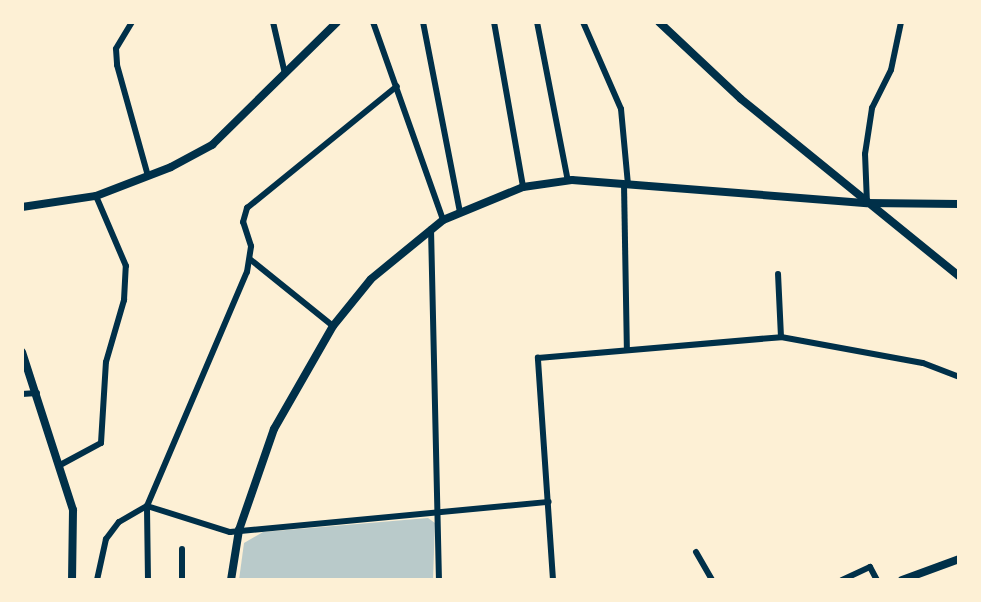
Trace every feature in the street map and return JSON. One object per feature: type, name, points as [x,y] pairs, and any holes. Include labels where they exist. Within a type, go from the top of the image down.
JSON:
[{"type":"street","points":[[132,22],[116,49],[117,65],[148,176]]},
{"type":"street","points":[[273,22],[285,74]]},
{"type":"street","points":[[22,207],[96,196],[148,176],[212,145],[337,22]]},
{"type":"street","points":[[373,22],[443,220]]},
{"type":"street","points":[[423,22],[460,213]]},
{"type":"street","points":[[494,22],[523,187]]},
{"type":"street","points":[[537,22],[568,181]]},
{"type":"street","points":[[583,22],[621,109],[626,184],[627,349]]},
{"type":"street","points":[[659,22],[741,99],[959,276]]},
{"type":"street","points":[[867,203],[865,154],[872,108],[891,70],[901,22]]},
{"type":"street","points":[[148,580],[147,506],[251,260],[243,222],[247,208],[397,86]]},
{"type":"street","points":[[231,580],[239,530],[274,429],[333,326],[371,279],[443,220],[523,187],[568,181],[867,203],[959,204]]},
{"type":"street","points":[[62,464],[101,443],[106,362],[124,300],[126,266],[96,196]]},
{"type":"street","points":[[431,229],[441,512],[439,580]]},
{"type":"street","points":[[251,260],[333,326]]},
{"type":"street","points":[[778,274],[781,337]]},
{"type":"street","points":[[553,580],[538,358],[781,337],[923,363],[959,377]]},
{"type":"street","points":[[22,352],[62,464],[73,510],[72,580]]},
{"type":"street","points":[[22,394],[37,393]]},
{"type":"street","points":[[97,580],[106,539],[119,522],[147,506],[230,532],[549,502]]},
{"type":"street","points":[[182,549],[182,580]]},
{"type":"street","points":[[696,552],[712,580]]},
{"type":"street","points":[[902,580],[959,559]]},
{"type":"street","points":[[842,580],[870,567],[877,580]]},
{"type":"shaded area","points":[[428,518],[435,523],[433,580],[239,580],[244,543],[263,532]]}]
